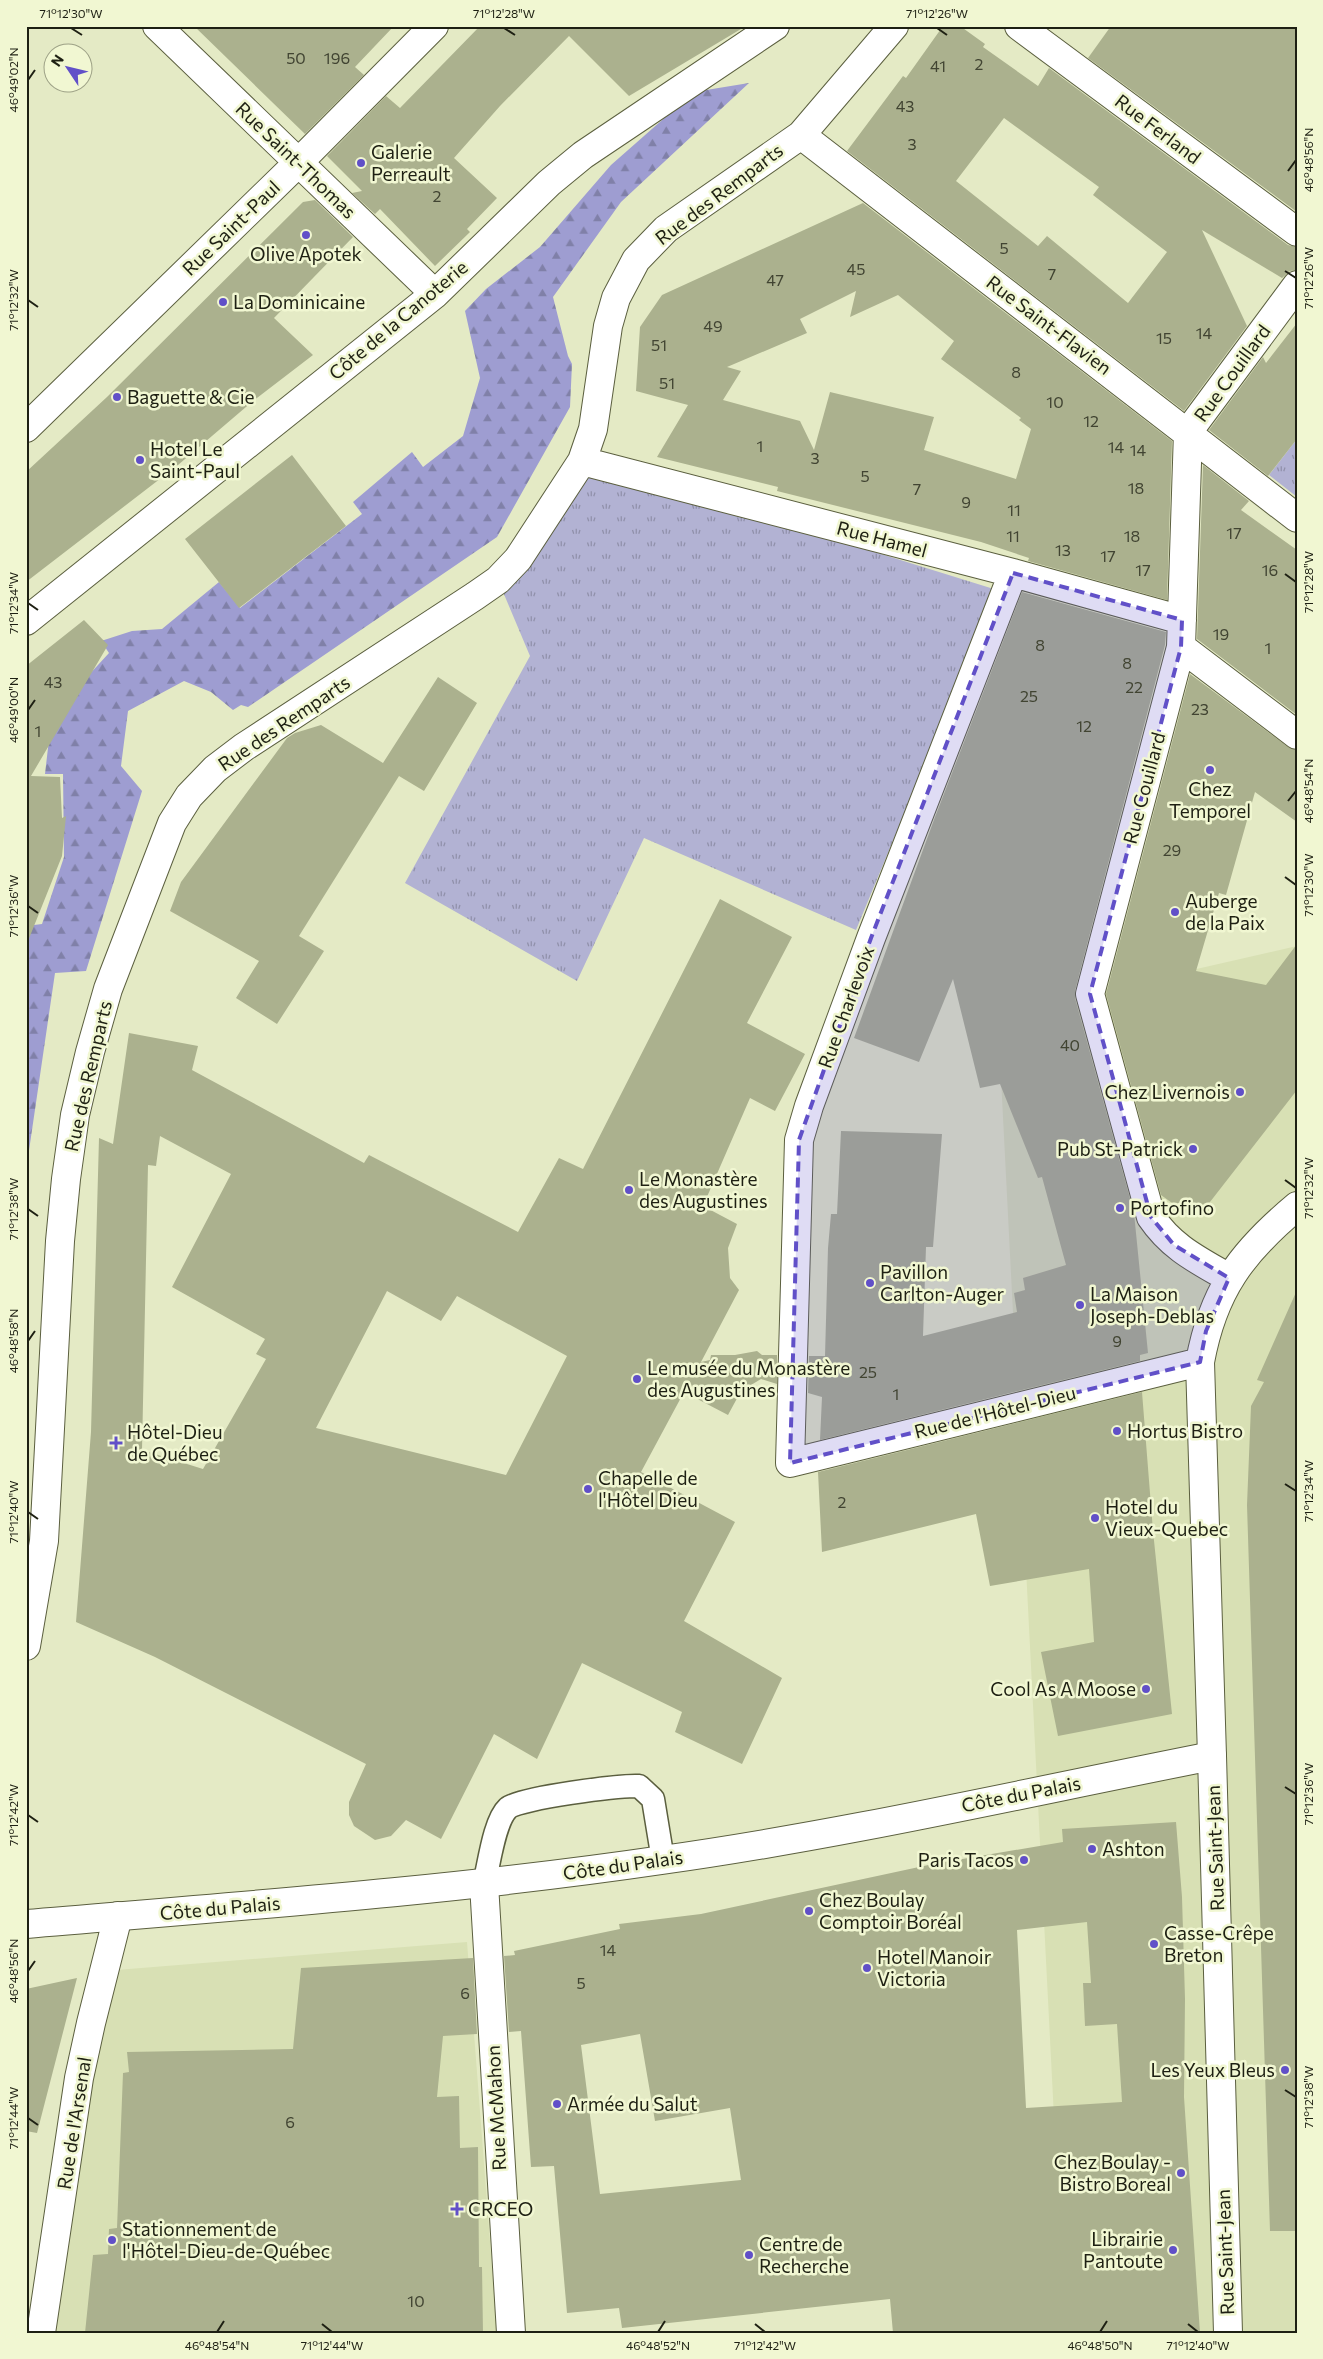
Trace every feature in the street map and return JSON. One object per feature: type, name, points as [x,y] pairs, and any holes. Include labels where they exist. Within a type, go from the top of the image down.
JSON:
[{"type":"street","name":"Rue Saint-Thomas","points":[[158,26],[435,294]]},
{"type":"street","name":"Rue Saint-Paul","points":[[26,428],[299,162],[434,26]]},
{"type":"street","name":"Côte de la Canoterie","points":[[26,621],[435,294],[549,183],[583,155],[775,26]]},
{"type":"street","name":"Rue des Remparts","points":[[26,1646],[44,1541],[60,1241],[76,1115],[108,989],[172,823],[189,796],[215,769],[244,747],[498,580],[518,560],[582,461],[593,429],[608,326],[616,298],[636,260],[666,229],[800,135],[894,26]]},
{"type":"street","name":"Rue Ferland","points":[[1019,26],[1297,232]]},
{"type":"street","name":"Rue Saint-Flavien","points":[[800,135],[1188,432],[1297,518]]},
{"type":"street","name":"Rue Couillard","points":[[1229,1278],[1174,1245],[1162,1233],[1151,1217],[1090,994],[1181,647],[1188,432],[1297,285]]},
{"type":"street","name":"Rue Hamel","points":[[582,461],[1013,573],[1182,620]]},
{"type":"street","name":"Rue Charlevoix","points":[[790,1464],[799,1140],[809,1106],[870,938],[1013,573]]},
{"type":"street","points":[[1181,647],[1297,735]]},
{"type":"street","name":"Rue Saint-Jean","points":[[1228,2333],[1200,1362],[1206,1331],[1216,1301],[1229,1278],[1249,1251],[1269,1230],[1297,1206]]},
{"type":"street","name":"Rue de l'Hôtel-Dieu","points":[[790,1464],[1200,1362]]},
{"type":"street","name":"Côte du Palais","points":[[26,1924],[319,1900],[484,1884],[664,1860],[814,1836],[1212,1756]]},
{"type":"street","name":"Rue McMahon","points":[[484,1884],[511,2333]]},
{"type":"street","name":"Rue de l'Arsenal","points":[[41,2333],[90,2022],[118,1916]]},
{"type":"lane","points":[[484,1884],[500,1822],[509,1808],[525,1802],[623,1785],[640,1786],[653,1799],[664,1860]]},
{"type":"highlighted area","points":[[1013,573],[1182,620],[1181,647],[1090,994],[1151,1217],[1174,1245],[1229,1278],[1206,1331],[1200,1362],[790,1463],[799,1140],[871,938]]},
{"type":"shaded area","points":[[1297,946],[1297,2333],[1065,2333],[998,1019],[1087,994]]},
{"type":"shaded area","name":"CRCEO","points":[[467,1942],[497,2333],[41,2333],[104,1971]]},
{"type":"green space","points":[[749,83],[621,202],[553,297],[568,356],[572,364],[570,407],[497,537],[248,707],[241,705],[233,710],[211,692],[184,681],[128,711],[121,766],[142,791],[86,971],[55,973],[26,1171],[26,926],[42,924],[64,857],[63,774],[45,774],[51,722],[75,690],[109,653],[101,641],[132,631],[162,629],[219,582],[240,608],[362,514],[353,502],[412,452],[423,467],[463,436],[480,378],[465,311],[486,289],[540,247],[611,165],[694,92]]},
{"type":"green space","points":[[1297,439],[1297,497],[1269,475]]},
{"type":"green space","points":[[582,461],[997,590],[856,930],[644,838],[577,981],[405,883],[530,656],[498,580]]},
{"type":"building","points":[[194,26],[394,26],[355,67],[364,75],[305,134]]},
{"type":"building","points":[[480,26],[746,26],[629,96],[569,36],[500,106],[454,158],[497,198],[467,229],[470,232],[435,266],[380,209],[375,214],[352,193],[362,191],[327,156],[386,96],[400,108]]},
{"type":"building","points":[[943,26],[960,26],[985,44],[983,47],[1038,86],[1049,68],[1288,245],[1297,247],[1297,270],[1290,271],[1282,278],[1202,230],[1247,326],[1184,411],[847,151],[903,76],[906,78]],"holes":[[[1004,118],[1099,187],[1093,195],[1167,252],[1128,303],[1047,236],[1038,246],[956,181]]]},
{"type":"building","points":[[1111,26],[1297,26],[1297,212],[1088,58]]},
{"type":"building","points":[[315,200],[353,237],[274,318],[313,355],[253,401],[178,465],[26,582],[26,472],[107,397],[303,202]]},
{"type":"building","points":[[863,203],[1172,441],[1167,600],[1028,561],[1029,558],[981,542],[777,491],[778,487],[657,457],[688,405],[636,391],[640,327],[662,295]],"holes":[[[856,291],[850,317],[898,295],[954,341],[941,359],[1021,418],[1019,420],[1031,429],[1016,479],[924,450],[934,417],[830,392],[814,450],[800,421],[723,400],[741,371],[727,367],[807,333],[800,319]]]},
{"type":"building","points":[[1297,323],[1297,439],[1268,476],[1209,430],[1263,357],[1266,363]]},
{"type":"building","points":[[292,455],[346,526],[239,608],[185,539]]},
{"type":"building","points":[[1203,465],[1249,501],[1241,510],[1297,550],[1297,715],[1197,639]]},
{"type":"building","points":[[1022,592],[1166,632],[1165,645],[1075,991],[1075,998],[1134,1213],[1148,1353],[1140,1355],[1140,1361],[820,1440],[822,1397],[808,1393],[809,1356],[825,1356],[828,1248],[831,1214],[837,1214],[841,1131],[942,1134],[933,1247],[926,1247],[923,1336],[1017,1312],[1014,1293],[1025,1290],[1023,1278],[1066,1265],[1042,1177],[1038,1178],[1000,1084],[980,1088],[953,979],[919,1062],[854,1038],[935,817]]},
{"type":"building","points":[[84,620],[108,645],[31,776],[60,777],[62,818],[66,816],[62,856],[28,941],[26,666]]},
{"type":"building","points":[[1190,674],[1288,747],[1297,750],[1297,822],[1255,792],[1226,895],[1219,893],[1196,971],[1266,985],[1297,944],[1297,1090],[1203,1211],[1186,1213],[1161,1195],[1106,994]]},
{"type":"building","points":[[438,677],[477,703],[424,791],[399,776],[299,936],[324,951],[277,1024],[236,998],[259,961],[170,911],[181,882],[287,738],[295,733],[321,725],[383,763]]},
{"type":"building","points":[[720,899],[792,937],[747,1023],[805,1054],[775,1111],[750,1098],[703,1206],[737,1224],[728,1248],[730,1278],[739,1290],[701,1362],[710,1360],[711,1355],[735,1355],[757,1351],[762,1355],[777,1355],[777,1384],[761,1379],[741,1391],[728,1415],[684,1392],[641,1472],[735,1522],[684,1621],[782,1678],[742,1764],[675,1732],[682,1712],[582,1663],[537,1759],[494,1734],[441,1839],[406,1820],[391,1836],[375,1840],[354,1826],[349,1815],[349,1802],[366,1764],[155,1657],[76,1622],[91,1432],[99,1138],[113,1144],[129,1033],[198,1046],[192,1070],[364,1163],[369,1155],[518,1232],[559,1158],[583,1169]],"holes":[[[160,1136],[231,1174],[172,1287],[265,1339],[256,1354],[266,1359],[203,1469],[142,1450],[148,1165],[156,1166]],[[387,1291],[441,1321],[457,1296],[567,1356],[506,1475],[316,1428]]]},
{"type":"building","points":[[1297,1290],[1297,2231],[1270,2231],[1247,1505],[1251,1406],[1264,1382],[1257,1380]]},
{"type":"building","points":[[1142,1392],[1153,1531],[1172,1714],[1058,1736],[1041,1652],[1094,1642],[1089,1569],[990,1586],[976,1514],[822,1552],[818,1472]]},
{"type":"building","points":[[1176,1822],[1182,1897],[1185,1999],[1184,2097],[1200,2333],[893,2333],[890,2299],[622,2328],[619,2308],[567,2313],[554,2166],[531,2167],[521,2031],[509,2032],[504,1956],[515,1955],[514,1951],[620,1929],[619,1924],[701,1914],[933,1864],[1063,1842],[1062,1829]],"holes":[[[1087,1922],[1091,1983],[1083,1983],[1085,2026],[1117,2024],[1122,2102],[1026,2108],[1017,1930]],[[640,2034],[655,2121],[730,2108],[741,2180],[600,2194],[581,2045]]]},
{"type":"building","name":"CRCEO","points":[[473,1958],[477,2034],[443,2036],[437,2097],[459,2096],[460,2148],[478,2147],[479,2267],[482,2267],[483,2333],[85,2333],[93,2255],[108,2254],[109,2229],[117,2228],[123,2073],[129,2072],[127,2052],[293,2049],[301,1968]]},
{"type":"building","points":[[77,1978],[37,2133],[26,2131],[26,1989]]},
{"type":"place","name":"Galerie Perreault","points":[[361,163]]},
{"type":"place","name":"Olive Apotek","points":[[306,235]]},
{"type":"place","name":"La Dominicaine","points":[[223,302]]},
{"type":"place","name":"Baguette & Cie","points":[[117,397]]},
{"type":"place","name":"Hotel Le Saint-Paul","points":[[140,460]]},
{"type":"place","name":"Chez Temporel","points":[[1210,770]]},
{"type":"place","name":"Auberge de la Paix","points":[[1175,912]]},
{"type":"place","name":"Chez Livernois","points":[[1240,1092]]},
{"type":"place","name":"Pub St-Patrick","points":[[1193,1149]]},
{"type":"place","name":"Le Monastère des Augustines","points":[[629,1190]]},
{"type":"place","name":"Portofino","points":[[1120,1208]]},
{"type":"place","name":"Pavillon Carlton-Auger","points":[[870,1283]]},
{"type":"place","name":"La Maison Joseph-Deblas","points":[[1080,1305]]},
{"type":"place","name":"Le musée du Monastère des Augustines","points":[[637,1379]]},
{"type":"place","name":"Hortus Bistro","points":[[1117,1431]]},
{"type":"place","name":"Hôtel-Dieu de Québec","points":[[116,1443]]},
{"type":"place","name":"Chapelle de l'Hôtel Dieu","points":[[588,1489]]},
{"type":"place","name":"Hotel du Vieux-Quebec","points":[[1095,1518]]},
{"type":"place","name":"Cool As A Moose","points":[[1146,1689]]},
{"type":"place","name":"Ashton","points":[[1092,1849]]},
{"type":"place","name":"Paris Tacos","points":[[1024,1860]]},
{"type":"place","name":"Chez Boulay Comptoir Boréal","points":[[809,1911]]},
{"type":"place","name":"Casse-Crêpe Breton","points":[[1154,1944]]},
{"type":"place","name":"Hotel Manoir Victoria","points":[[867,1968]]},
{"type":"place","name":"Les Yeux Bleus","points":[[1285,2070]]},
{"type":"place","name":"Armée du Salut","points":[[557,2104]]},
{"type":"place","name":"Chez Boulay - Bistro Boreal","points":[[1181,2173]]},
{"type":"place","name":"CRCEO","points":[[457,2209]]},
{"type":"place","name":"Stationnement de l'Hôtel-Dieu-de-Québec","points":[[112,2240]]},
{"type":"place","name":"Librairie Pantoute","points":[[1173,2250]]},
{"type":"place","name":"Centre de Recherche","points":[[749,2255]]}]
